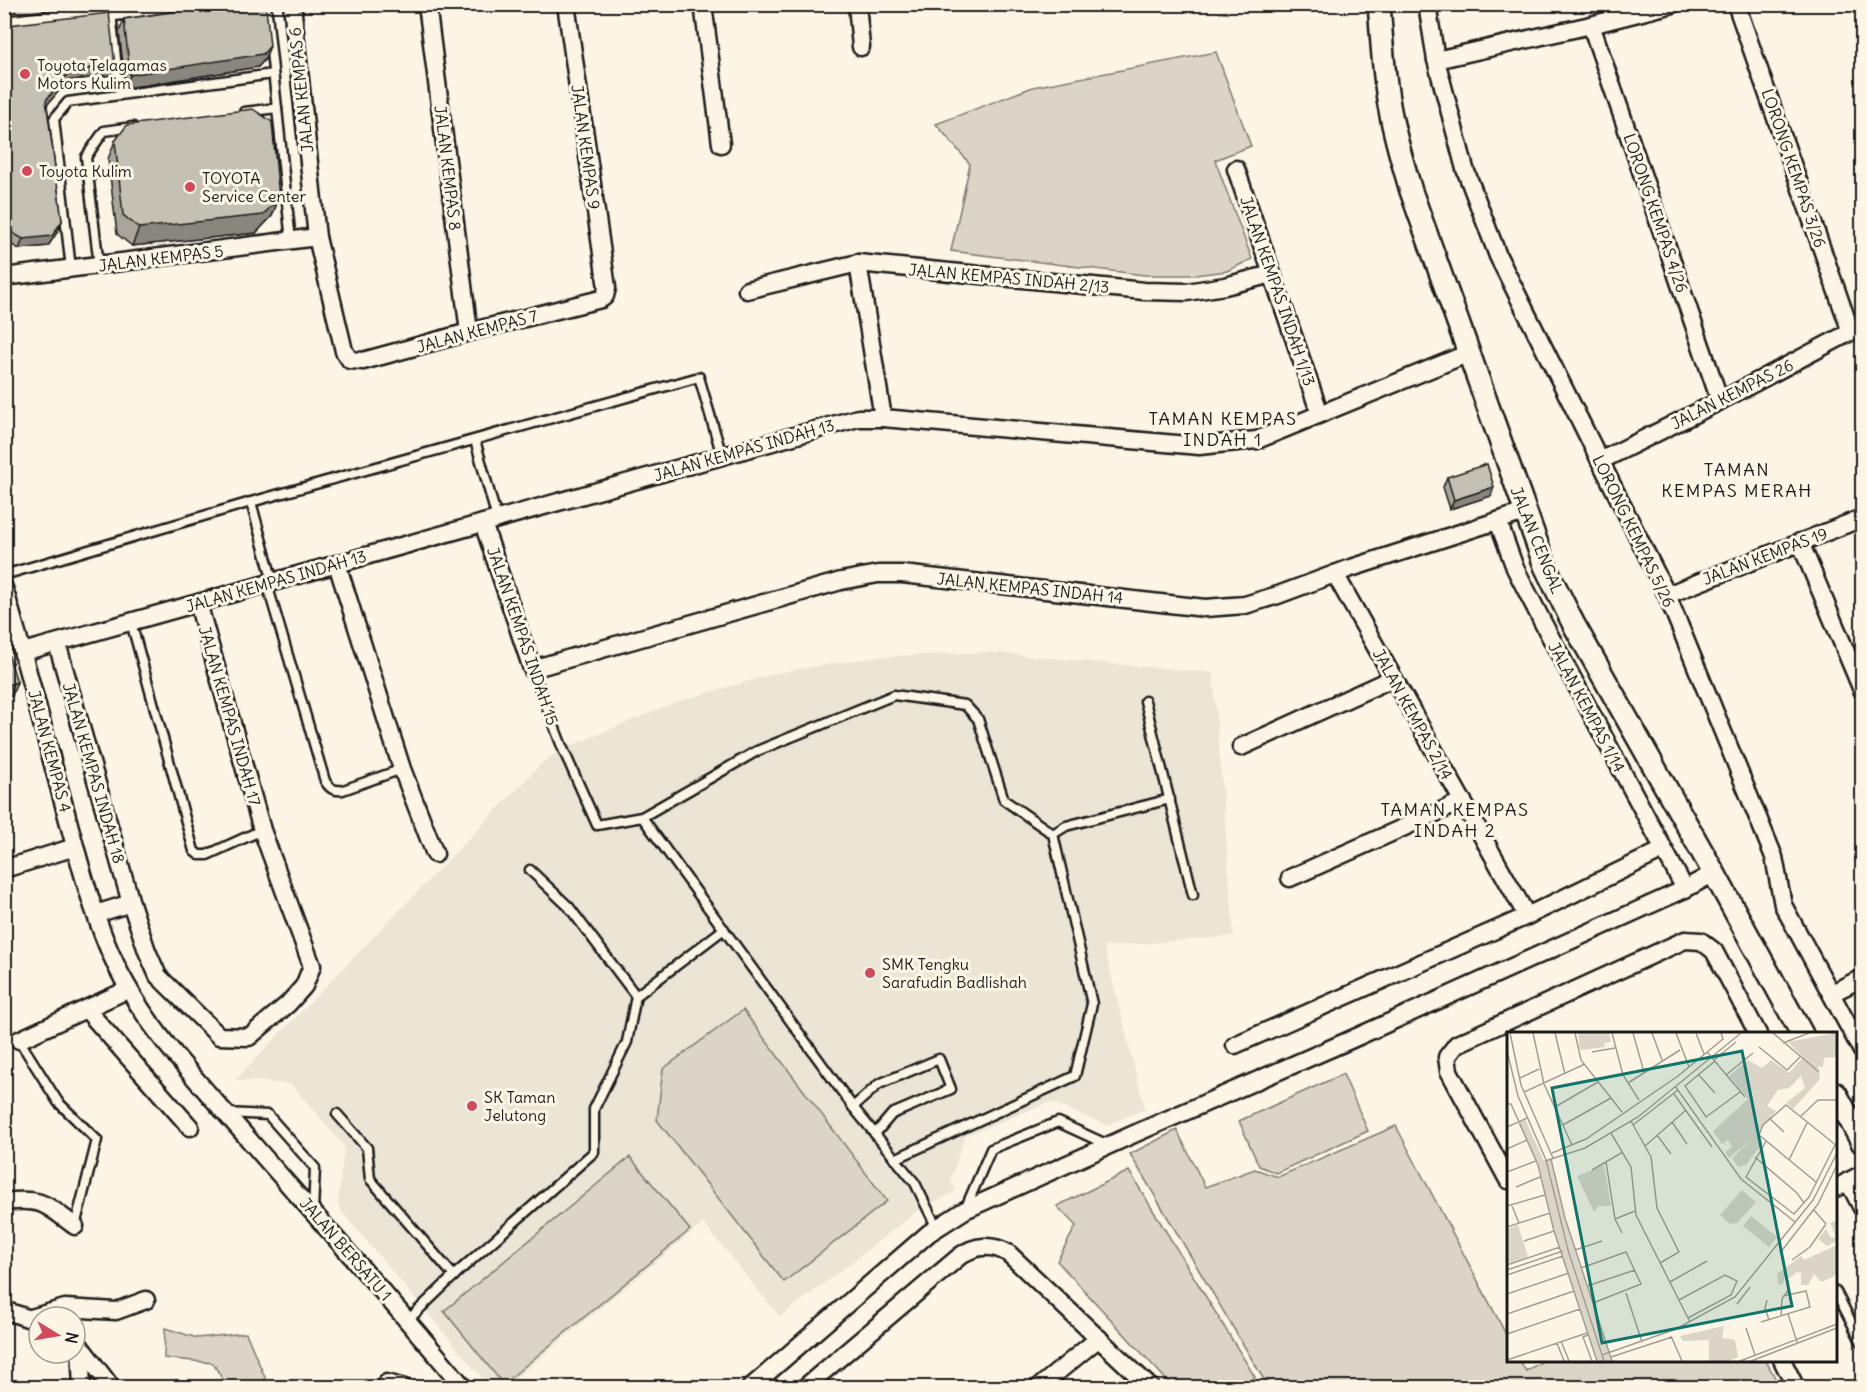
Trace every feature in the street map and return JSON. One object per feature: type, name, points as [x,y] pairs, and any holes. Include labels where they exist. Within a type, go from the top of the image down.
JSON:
[{"type":"street","points":[[4,25],[182,4]]},
{"type":"street","name":"JALAN KEMPAS 6","points":[[292,4],[317,237],[344,351]]},
{"type":"street","name":"JALAN KEMPAS 8","points":[[427,4],[469,332]]},
{"type":"street","name":"JALAN KEMPAS 9","points":[[566,4],[607,288]]},
{"type":"street","points":[[703,4],[721,144]]},
{"type":"street","points":[[857,4],[861,47]]},
{"type":"street","name":"JALAN CENGAL","points":[[1379,4],[1385,81],[1397,145],[1411,191],[1545,566],[1573,623],[1801,1032]]},
{"type":"street","name":"LORONG KEMPAS 5/26","points":[[1427,4],[1436,60],[1465,169],[1498,256],[1667,595],[1774,857],[1783,905],[1863,1051]]},
{"type":"street","points":[[1436,60],[1592,25],[1673,4]]},
{"type":"street","name":"LORONG KEMPAS 3/26","points":[[1736,4],[1857,329]]},
{"type":"street","name":"LORONG KEMPAS 4/26","points":[[1592,25],[1720,401]]},
{"type":"street","name":"JALAN KEMPAS INDAH 1/13","points":[[1236,169],[1320,414]]},
{"type":"street","name":"JALAN KEMPAS 5","points":[[4,277],[317,237]]},
{"type":"street","points":[[858,263],[883,418]]},
{"type":"street","name":"JALAN KEMPAS INDAH 2/13","points":[[747,290],[858,263],[1144,291],[1187,292],[1225,286],[1272,274]]},
{"type":"street","name":"JALAN KEMPAS 7","points":[[344,351],[350,360],[363,361],[601,299],[605,296],[607,288]]},
{"type":"street","name":"JALAN KEMPAS 26","points":[[1600,461],[1857,329]]},
{"type":"street","name":"JALAN KEMPAS INDAH 13","points":[[23,652],[858,418],[883,418],[1199,446],[1257,440],[1469,353]]},
{"type":"street","name":"JALAN KEMPAS INDAH 14","points":[[532,669],[841,581],[878,574],[902,574],[1205,608],[1245,605],[1278,596],[1335,574],[1525,512]]},
{"type":"street","name":"JALAN KEMPAS 19","points":[[1667,595],[1863,518]]},
{"type":"street","name":"JALAN KEMPAS INDAH 15","points":[[490,521],[532,669]]},
{"type":"street","name":"JALAN KEMPAS 1/14","points":[[1498,521],[1515,568],[1538,614],[1685,889]]},
{"type":"street","points":[[1800,542],[1858,668],[1863,690]]},
{"type":"street","points":[[337,564],[402,769],[435,854]]},
{"type":"street","name":"JALAN KEMPAS 2/14","points":[[1335,574],[1527,916]]},
{"type":"street","name":"JALAN KEMPAS 4","points":[[4,588],[75,847],[110,953],[129,989]]},
{"type":"street","name":"JALAN KEMPAS INDAH 17","points":[[130,903],[158,976],[219,1036],[249,1037],[288,1004],[304,986],[312,966],[262,830],[198,603]]},
{"type":"street","name":"JALAN KEMPAS INDAH 18","points":[[57,643],[130,903]]},
{"type":"street","points":[[1241,747],[1393,678]]},
{"type":"street","points":[[1290,878],[1463,801]]},
{"type":"street","points":[[4,869],[75,847]]},
{"type":"street","points":[[1235,1045],[1527,916],[1663,850]]},
{"type":"street","points":[[759,1385],[929,1233],[965,1210],[1361,1035],[1685,889],[1714,873]]},
{"type":"street","points":[[96,914],[130,903]]},
{"type":"street","points":[[1507,1176],[1449,1071],[1448,1057],[1457,1044],[1686,940],[1701,942],[1714,951],[1757,1032]]},
{"type":"street","points":[[1832,993],[1863,978]]},
{"type":"street","points":[[19,1040],[129,989]]},
{"type":"street","name":"JALAN BERSATU 1","points":[[129,989],[167,1046],[194,1079],[408,1320],[464,1388]]},
{"type":"street","points":[[86,1009],[190,1126]]},
{"type":"street","points":[[1837,1096],[1863,1143]]},
{"type":"street","points":[[1844,1181],[1863,1208]]},
{"type":"street","points":[[4,1202],[23,1199],[41,1202],[75,1226]]},
{"type":"street","points":[[804,1388],[960,1256],[976,1248],[987,1247],[1000,1248],[1008,1253],[1151,1388]]},
{"type":"street","points":[[87,1309],[116,1311],[146,1300]]},
{"type":"street","points":[[4,1310],[27,1317]]},
{"type":"street","points":[[1038,1388],[1099,1338]]},
{"type":"street","points":[[87,1356],[112,1388]]},
{"type":"street","points":[[1783,1362],[1796,1388]]},
{"type":"street","points":[[80,1365],[82,1388]]},
{"type":"street","points":[[387,1383],[405,1388]]},
{"type":"lane","points":[[266,4],[291,241]]},
{"type":"lane","points":[[111,13],[120,95]]},
{"type":"lane","points":[[71,269],[54,119],[68,102],[273,74]]},
{"type":"lane","points":[[231,114],[277,108]]},
{"type":"lane","points":[[99,266],[86,157],[104,131],[138,127]]},
{"type":"lane","points":[[4,574],[251,502],[699,377],[722,456]]},
{"type":"lane","points":[[475,440],[490,521]]},
{"type":"lane","points":[[251,502],[270,583],[325,781],[329,788],[335,791],[343,790],[402,769]]},
{"type":"lane","points":[[131,622],[194,851],[199,855],[207,855],[262,830]]},
{"type":"lane","name":"JALAN KEMPAS INDAH 15","points":[[532,669],[563,749],[597,825],[642,817]]},
{"type":"lane","points":[[895,1158],[1075,1077],[1092,1004],[1053,834],[1004,800],[978,719],[965,705],[894,695],[757,751],[642,817],[853,1107],[915,1183],[937,1228]]},
{"type":"lane","points":[[1145,701],[1193,895]]},
{"type":"lane","points":[[1053,834],[1066,826],[1170,799]]},
{"type":"lane","points":[[530,870],[569,907],[636,996]]},
{"type":"lane","points":[[408,1320],[454,1276],[594,1152],[594,1109],[627,1042],[636,996],[724,929]]},
{"type":"lane","points":[[19,1040],[58,1102],[97,1140],[75,1226]]},
{"type":"lane","points":[[853,1107],[879,1084],[939,1059],[951,1089],[892,1114],[875,1134]]},
{"type":"lane","points":[[226,1113],[268,1115],[315,1168],[313,1212]]},
{"type":"lane","points":[[337,1114],[367,1148],[370,1179],[454,1276]]},
{"type":"lane","points":[[965,1210],[991,1149],[1058,1122],[1109,1145]]},
{"type":"lane","points":[[1837,1294],[1863,1342]]},
{"type":"shaded area","points":[[4,5],[182,5],[5,30]]},
{"type":"shaded area","points":[[1216,52],[1251,146],[1215,160],[1252,259],[1227,271],[1195,275],[1144,275],[951,251],[970,164],[936,124],[1033,87]]},
{"type":"shaded area","name":"SMK Tengku Sarafudin Badlishah","points":[[986,652],[1213,673],[1234,936],[1104,947],[1145,1109],[1107,1125],[1050,1102],[965,1136],[950,1181],[956,1191],[919,1210],[780,1317],[703,1223],[505,1387],[490,1387],[341,1211],[338,1203],[344,1146],[291,1084],[235,1080],[545,760],[563,749],[676,702],[776,673],[876,657]]},
{"type":"shaded area","points":[[743,1010],[887,1201],[784,1282],[657,1120],[663,1069]]},
{"type":"shaded area","points":[[1343,1074],[1368,1131],[1276,1173],[1259,1166],[1239,1121]]},
{"type":"shaded area","points":[[1396,1126],[1507,1336],[1507,1362],[1521,1362],[1526,1371],[1541,1362],[1767,1362],[1780,1387],[1274,1387],[1263,1378],[1130,1154],[1177,1130],[1205,1187],[1255,1169],[1278,1177]]},
{"type":"shaded area","points":[[630,1157],[690,1230],[503,1384],[444,1311]]},
{"type":"shaded area","points":[[1129,1171],[1255,1377],[1240,1387],[1173,1387],[1057,1261],[1076,1226],[1057,1206]]},
{"type":"shaded area","points":[[165,1328],[197,1338],[246,1333],[269,1387],[227,1387],[213,1363],[164,1358]]},
{"type":"building","points":[[263,4],[266,7],[270,46],[263,54],[130,75],[124,19],[191,9],[191,7],[205,8],[205,6]]},
{"type":"building","name":"Toyota Kulim","points":[[109,13],[115,65],[70,71],[46,100],[62,221],[52,236],[23,239],[4,228],[4,28],[8,25]]},
{"type":"building","name":"TOYOTA Service Center","points":[[253,109],[272,122],[279,198],[263,215],[139,228],[123,215],[115,141],[127,125]]},
{"type":"building","points":[[1487,464],[1494,487],[1454,500],[1447,477]]},
{"type":"building","points":[[4,641],[17,682],[4,686]]},
{"type":"place","name":"Toyota Telagamas Motors Kulim","points":[[25,74]]},
{"type":"place","name":"Toyota Kulim","points":[[27,171]]},
{"type":"place","name":"TOYOTA Service Center","points":[[190,187]]},
{"type":"place","name":"SMK Tengku Sarafudin Badlishah","points":[[870,973]]},
{"type":"place","name":"SK Taman Jelutong","points":[[472,1106]]},
{"type":"district","name":"TAMAN KEMPAS INDAH 1","points":[[1223,428]]},
{"type":"district","name":"TAMAN KEMPAS MERAH","points":[[1737,479]]},
{"type":"district","name":"TAMAN KEMPAS INDAH 2","points":[[1455,819]]}]
